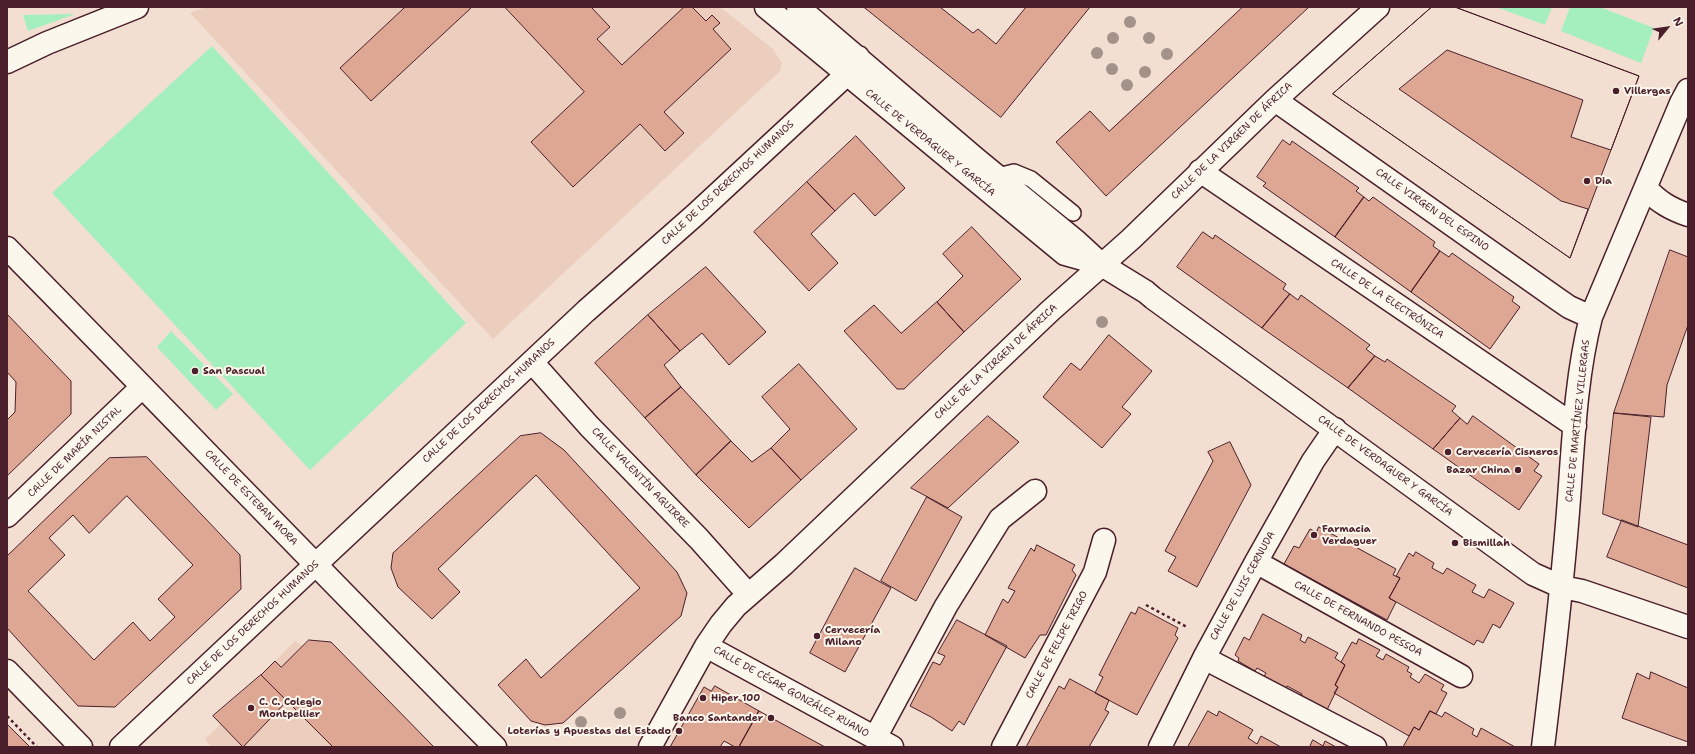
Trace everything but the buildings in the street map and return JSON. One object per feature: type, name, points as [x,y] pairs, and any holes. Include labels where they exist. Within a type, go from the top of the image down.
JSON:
[{"type":"street","points":[[7,62],[47,43],[137,7]]},
{"type":"street","name":"CALLE DE VERDAGUER Y GARCÍA","points":[[766,7],[852,66],[998,176],[1077,242],[1102,265],[1146,292],[1533,574],[1562,587],[1582,591],[1688,627]]},
{"type":"street","name":"CALLE DE VERDAGUER Y GARCÍA","points":[[798,7],[852,66],[1065,254],[1102,265]]},
{"type":"street","name":"CALLE DE LA VIRGEN DE ÁFRICA","points":[[650,747],[706,646],[736,606],[784,564],[1050,311],[1131,239],[1275,100],[1378,7]]},
{"type":"street","name":"CALLE DE LOS DERECHOS HUMANOS","points":[[121,747],[586,310],[695,215],[852,66]]},
{"type":"street","name":"CALLE DE MARTÍNEZ VILLERGAS","points":[[1543,747],[1562,587],[1575,426],[1584,346],[1592,317],[1681,103],[1688,90]]},
{"type":"street","name":"CALLE VIRGEN DEL ESPINO","points":[[1275,100],[1569,307],[1592,317]]},
{"type":"street","name":"CALLE DE LA ELECTRÓNICA","points":[[1200,171],[1575,426]]},
{"type":"street","points":[[1646,188],[1655,199],[1661,203],[1688,215]]},
{"type":"street","name":"CALLE DE ESTEBAN MORA","points":[[7,248],[315,565],[495,747]]},
{"type":"street","name":"CALLE VALENTÍN AGUIRRE","points":[[532,362],[589,426],[699,539],[748,594]]},
{"type":"street","name":"CALLE DE MARÍA NISTAL","points":[[7,516],[142,386]]},
{"type":"street","name":"CALLE DE LUIS CERNUDA","points":[[1160,747],[1204,658],[1256,562],[1313,461],[1335,430]]},
{"type":"street","name":"CALLE DE CÉSAR GONZÁLEZ RUANO","points":[[706,646],[884,743],[946,606],[1000,519],[1035,491]]},
{"type":"street","name":"CALLE DE FELIPE TRIGO","points":[[1003,747],[1095,572],[1104,540]]},
{"type":"street","name":"CALLE DE FERNANDO PESSOA","points":[[1256,562],[1461,676]]},
{"type":"street","points":[[1204,658],[1375,747]]},
{"type":"street","points":[[7,671],[80,747]]},
{"type":"lane","points":[[998,176],[1014,172],[1031,179],[1073,214]]},
{"type":"path","points":[[1146,605],[1186,627]]},
{"type":"path","points":[[7,716],[37,747]]},
{"type":"shaded area","points":[[206,7],[720,7],[773,49],[782,63],[780,71],[493,339],[190,13]]},
{"type":"shaded area","points":[[309,640],[331,642],[434,747],[211,747],[205,739],[221,724],[213,716],[261,675],[295,641],[302,646]]},
{"type":"green space","points":[[1496,7],[1552,7],[1545,25]]},
{"type":"green space","points":[[1570,7],[1600,7],[1654,28],[1641,63],[1561,31]]},
{"type":"green space","points":[[75,14],[28,31],[23,15]]},
{"type":"green space","points":[[212,46],[466,323],[310,470],[52,193]]},
{"type":"green space","name":"San Pascual","points":[[171,331],[233,394],[216,410],[157,347]]},
{"type":"place","name":"Villergas","points":[[1616,91]]},
{"type":"place","name":"Dia","points":[[1587,181]]},
{"type":"place","name":"San Pascual","points":[[195,371]]},
{"type":"place","name":"Cervecería Cisneros","points":[[1448,452]]},
{"type":"place","name":"Bazar China","points":[[1518,470]]},
{"type":"place","name":"Farmacia Verdaguer","points":[[1314,535]]},
{"type":"place","name":"Bismillah","points":[[1455,543]]},
{"type":"place","name":"Cervecería Milano","points":[[817,636]]},
{"type":"place","name":"Hiper 100","points":[[703,698]]},
{"type":"place","name":"C. C. Colegio Montpellier","points":[[251,708]]},
{"type":"place","name":"Banco Santander","points":[[771,718]]},
{"type":"place","name":"Loterías y Apuestas del Estado","points":[[679,731]]}]
